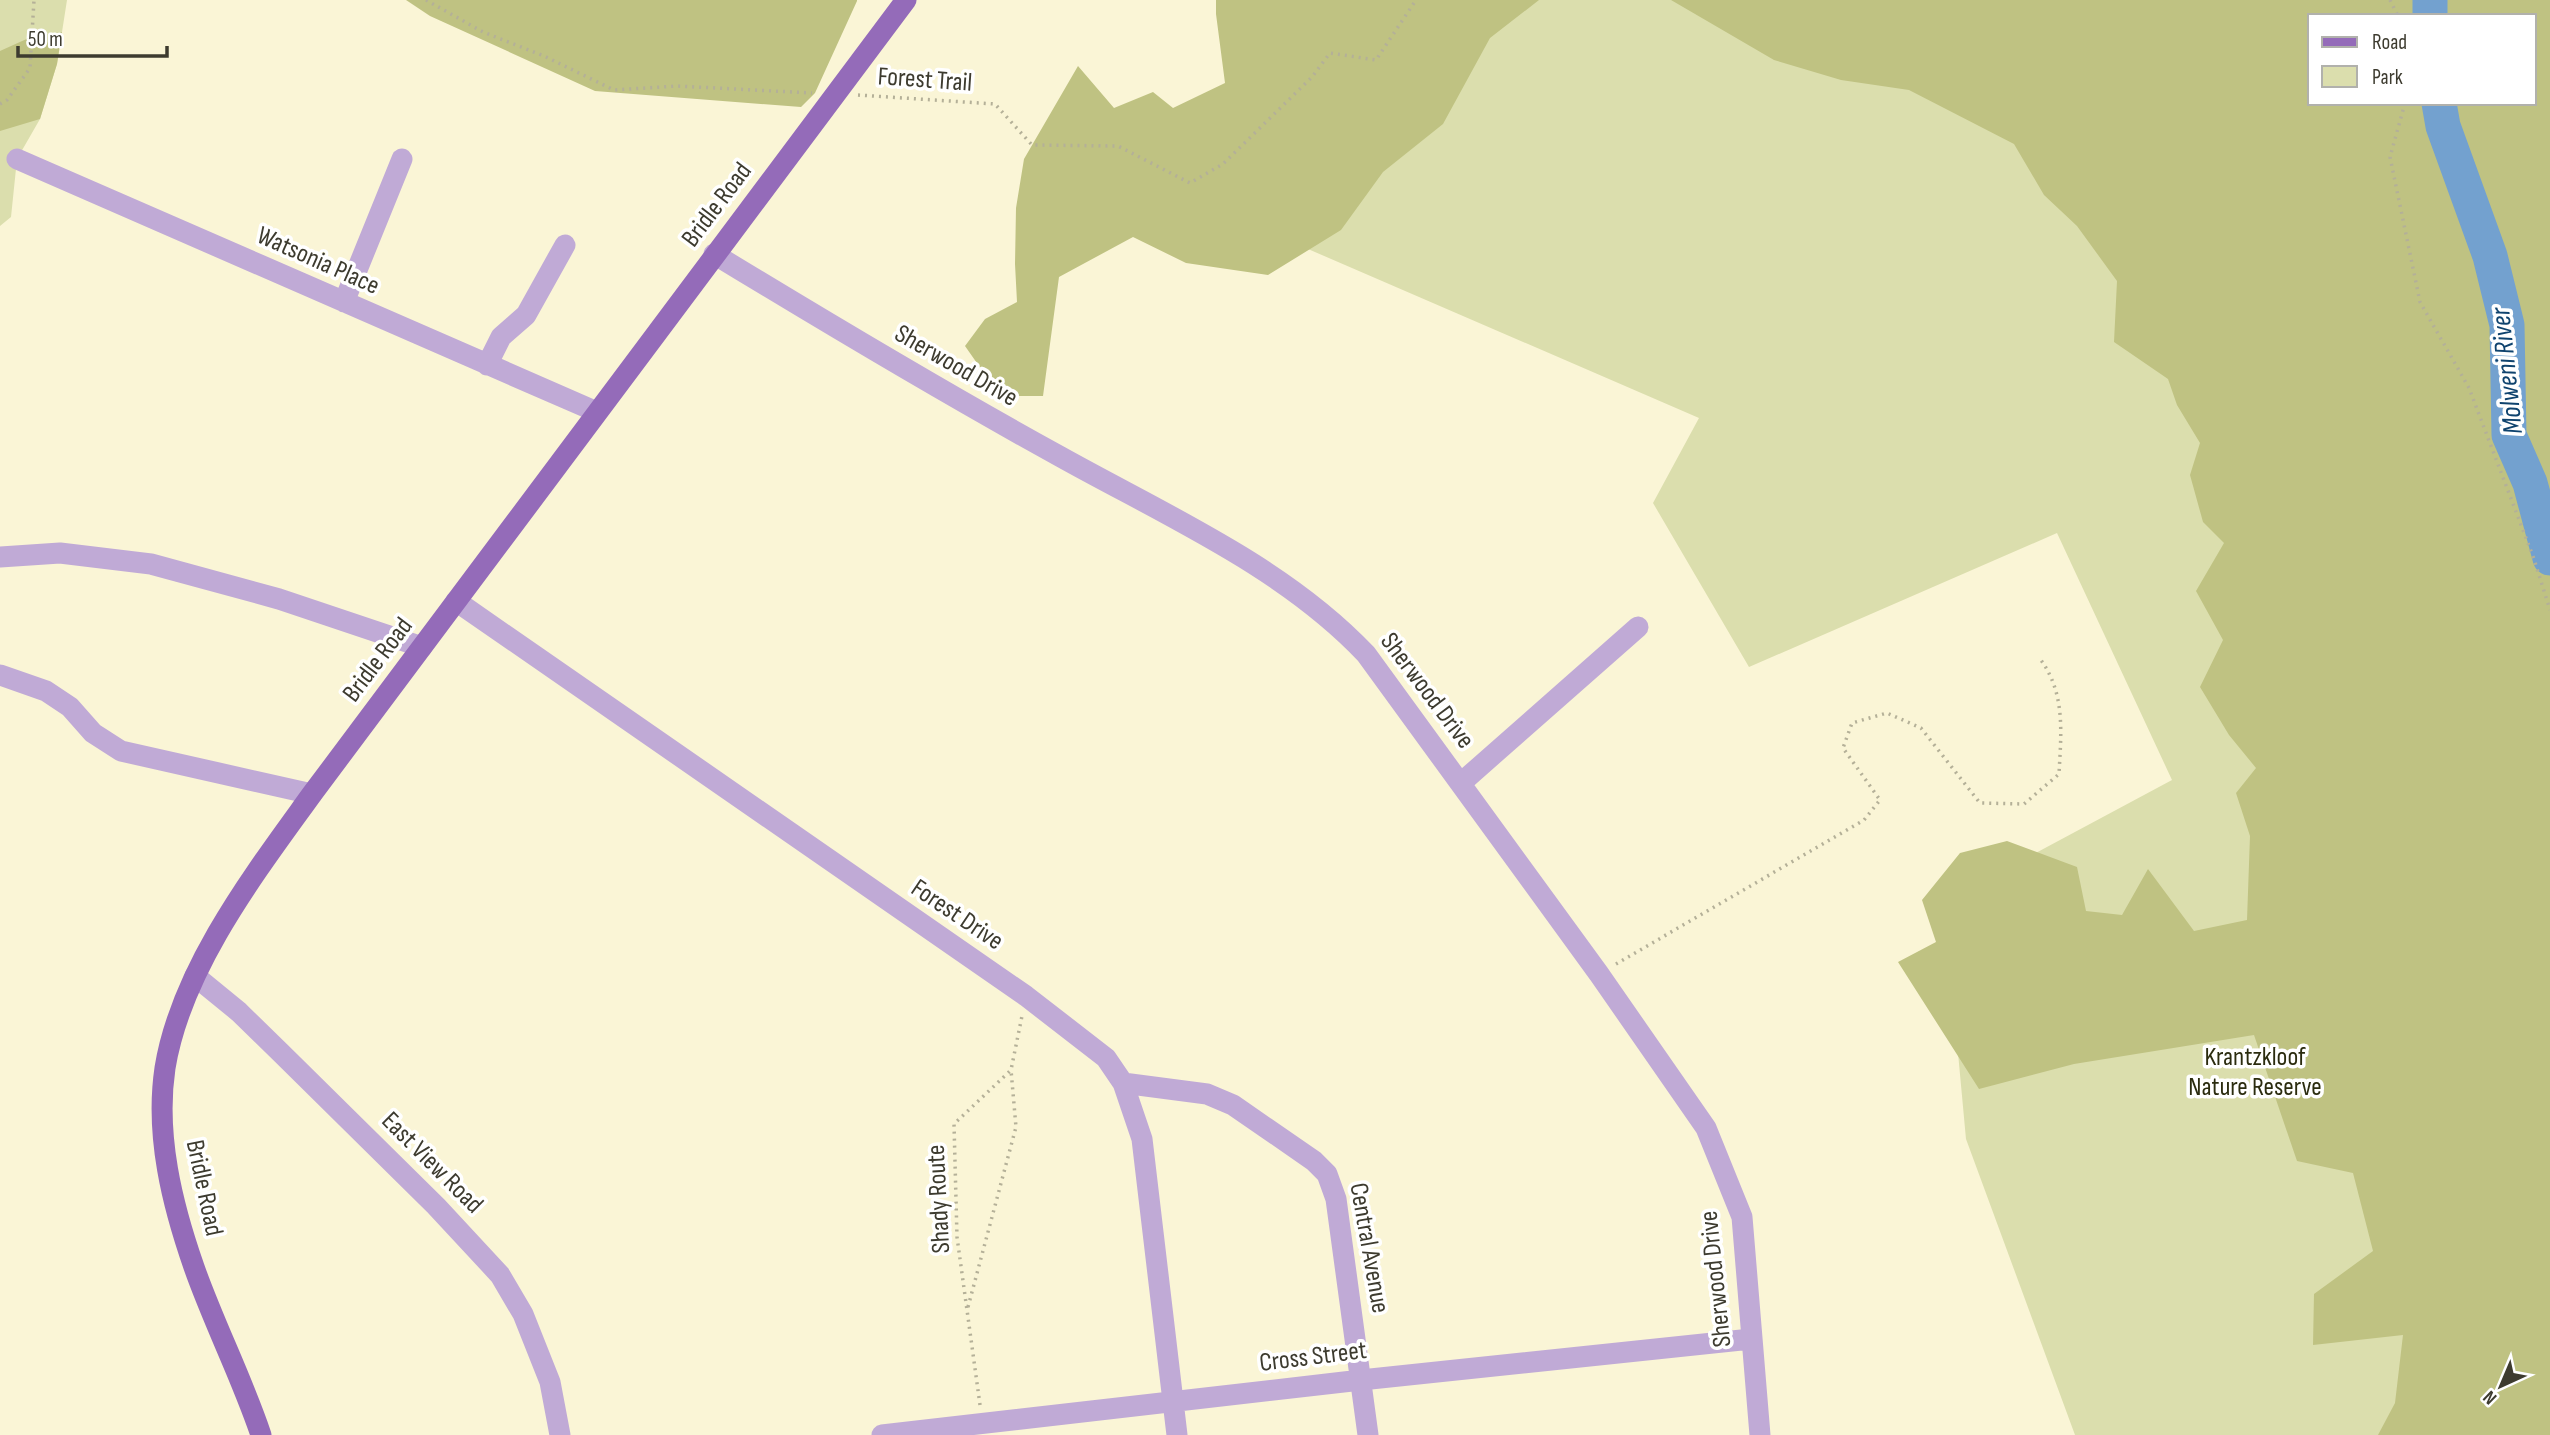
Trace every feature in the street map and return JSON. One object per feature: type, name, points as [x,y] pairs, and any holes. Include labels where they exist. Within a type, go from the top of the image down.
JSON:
[{"type":"main road","name":"Bridle Road","points":[[261,1435],[193,1265],[173,1199],[166,1157],[162,1115],[166,1066],[195,976],[230,913],[312,794],[906,0]]},
{"type":"street","name":"Watsonia Place","points":[[17,159],[597,412]]},
{"type":"street","points":[[344,302],[402,159]]},
{"type":"street","points":[[487,365],[501,337],[526,316],[565,245]]},
{"type":"street","name":"Sherwood Drive","points":[[715,254],[849,338],[1168,515],[1306,599],[1336,623],[1366,654],[1599,974],[1706,1128],[1742,1217],[1760,1435]]},
{"type":"street","points":[[0,557],[60,553],[152,564],[279,599],[422,647]]},
{"type":"street","name":"Forest Drive","points":[[456,601],[1026,996],[1107,1058],[1123,1083],[1142,1139],[1177,1435]]},
{"type":"street","points":[[1461,783],[1638,627]]},
{"type":"street","points":[[0,675],[46,691],[70,707],[93,733],[121,751],[312,794]]},
{"type":"street","name":"East View Road","points":[[195,976],[232,1006],[280,1052],[436,1206],[500,1275],[523,1314],[550,1381],[560,1435]]},
{"type":"street","name":"Central Avenue","points":[[1123,1083],[1207,1094],[1233,1105],[1314,1161],[1327,1174],[1336,1199],[1368,1435]]},
{"type":"street","name":"Cross Street","points":[[882,1435],[984,1430],[1173,1402],[1751,1339]]},
{"type":"path","points":[[0,104],[8,100],[30,68],[34,0]]},
{"type":"path","name":"Forest Trail","points":[[426,0],[483,32],[544,56],[614,90],[677,86],[995,104],[1032,145],[1118,146],[1190,183],[1223,164],[1312,77],[1330,53],[1376,60],[1416,0]]},
{"type":"path","points":[[2403,105],[2390,157],[2420,302],[2469,388],[2534,559],[2550,610]]},
{"type":"path","points":[[1599,974],[1864,820],[1880,800],[1843,748],[1852,723],[1887,713],[1921,728],[1980,803],[2024,804],[2059,774],[2062,714],[2050,673],[2040,659]]},
{"type":"path","points":[[967,1309],[1017,1127],[1011,1070],[1026,996]]},
{"type":"path","name":"Shady Route","points":[[984,1430],[957,1237],[954,1124],[1011,1070]]},
{"type":"green space","points":[[0,0],[67,0],[57,64],[40,119],[17,159],[11,217],[0,226]]},
{"type":"green space","points":[[406,0],[857,1],[815,93],[801,107],[595,91],[430,16]]},
{"type":"green space","points":[[1216,0],[1539,0],[1490,38],[1443,124],[1383,172],[1341,230],[1268,275],[1186,263],[1133,237],[1059,277],[1043,396],[1000,396],[965,346],[985,319],[1017,302],[1016,208],[1024,159],[1078,66],[1114,108],[1153,92],[1173,108],[1225,83]]},
{"type":"green space","name":"Krantzkloof Nature Reserve","points":[[1221,0],[2550,0],[2550,1435],[2075,1435],[1966,1139],[1944,902],[2172,780],[2057,533],[1749,667],[1653,503],[1699,418],[1308,249]]},
{"type":"green space","points":[[1671,0],[2550,0],[2550,1435],[2378,1435],[2395,1403],[2403,1335],[2313,1345],[2314,1294],[2373,1251],[2353,1173],[2297,1161],[2254,1035],[2074,1064],[1979,1089],[1898,962],[1936,942],[1922,900],[1960,853],[2007,841],[2077,867],[2086,911],[2122,915],[2148,869],[2194,931],[2247,920],[2250,836],[2236,793],[2256,768],[2229,735],[2200,687],[2223,640],[2196,591],[2224,543],[2203,522],[2190,475],[2200,443],[2177,405],[2168,379],[2114,342],[2117,281],[2077,226],[2044,195],[2014,144],[1909,90],[1841,80],[1774,60]]},
{"type":"green space","points":[[62,32],[57,64],[40,119],[0,131],[0,51],[31,37]]},
{"type":"waterway","name":"Molweni River","points":[[2430,0],[2430,14]]},
{"type":"waterway","name":"Molweni River","points":[[2439,105],[2443,126],[2490,256],[2507,325],[2509,435],[2530,483],[2550,558]]}]
